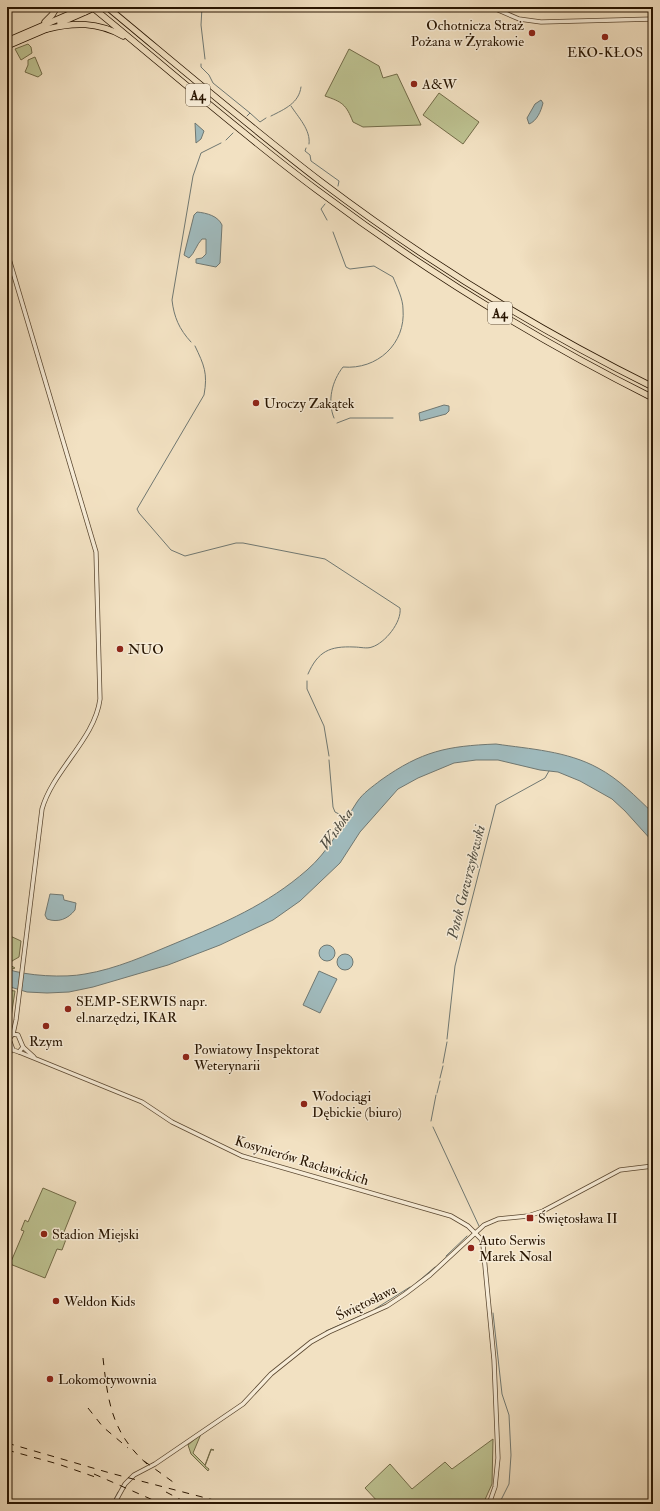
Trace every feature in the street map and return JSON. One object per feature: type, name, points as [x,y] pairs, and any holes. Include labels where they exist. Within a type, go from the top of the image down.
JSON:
[{"type":"highway","points":[[33,29],[50,18],[57,7]]},
{"type":"highway","name":"A4","points":[[92,7],[255,141],[353,216],[409,255],[505,317],[578,359],[653,398]]},
{"type":"highway","points":[[7,41],[84,9],[96,7]]},
{"type":"highway","name":"A4","points":[[107,7],[266,139],[361,210],[424,254],[505,306],[583,351],[653,387]]},
{"type":"highway","points":[[7,46],[47,29],[84,9]]},
{"type":"highway","points":[[47,29],[71,24],[97,25],[115,32],[142,48]]},
{"type":"street","points":[[491,7],[519,19],[541,22],[653,19]]},
{"type":"street","points":[[7,252],[96,552],[99,707],[92,723],[45,798],[39,827],[17,1008],[16,1020],[18,1035],[23,1047],[7,1062]]},
{"type":"street","points":[[7,1062],[11,1048],[8,1040],[16,1020]]},
{"type":"street","points":[[10,1035],[18,1035]]},
{"type":"street","name":"Kosynierów Racławickich","points":[[23,1047],[38,1060]]},
{"type":"street","name":"Kosynierów Racławickich","points":[[11,1048],[17,1052],[142,1102],[172,1122],[242,1156],[451,1216],[464,1223],[475,1233]]},
{"type":"street","name":"Świętosława","points":[[114,1504],[125,1484],[132,1476],[155,1464],[243,1404],[272,1374],[311,1342],[335,1329],[387,1306],[430,1275],[475,1233],[495,1220],[528,1216],[543,1211],[616,1171],[653,1166]]},
{"type":"street","points":[[475,1233],[483,1245],[496,1381],[497,1476],[489,1504]]},
{"type":"green space","points":[[28,44],[31,47],[32,53],[21,60],[15,49]]},
{"type":"green space","points":[[349,49],[379,66],[383,78],[397,74],[421,125],[363,127],[353,122],[343,104],[325,96]]},
{"type":"green space","points":[[35,57],[42,74],[38,77],[25,72],[28,65],[28,60]]},
{"type":"green space","points":[[439,93],[479,122],[463,144],[423,115]]},
{"type":"green space","points":[[8,935],[21,941],[19,957],[12,961],[10,965],[15,968],[10,970],[7,969]]},
{"type":"green space","points":[[7,990],[15,991],[9,1031],[7,1030]]},
{"type":"green space","name":"Stadion Miejski","points":[[43,1188],[76,1202],[64,1232],[68,1234],[62,1250],[57,1249],[45,1278],[10,1264],[24,1231],[21,1230],[25,1220],[28,1222]]},
{"type":"green space","points":[[201,1434],[193,1453],[205,1465],[211,1449],[214,1450],[211,1450],[205,1466],[209,1469],[208,1471],[191,1454],[188,1445]]},
{"type":"green space","points":[[493,1439],[492,1484],[483,1504],[467,1504],[464,1502],[461,1504],[380,1504],[365,1488],[390,1464],[412,1489],[445,1462],[452,1469]]},
{"type":"water","points":[[541,100],[543,103],[540,112],[534,121],[529,124],[527,118],[535,104]]},
{"type":"water","points":[[195,123],[204,131],[201,139],[196,143]]},
{"type":"water","points":[[197,212],[205,213],[218,219],[222,225],[220,263],[216,267],[196,263],[196,259],[202,258],[206,254],[206,239],[202,239],[189,258],[184,255],[194,215]]},
{"type":"water","points":[[444,405],[449,406],[449,411],[446,414],[420,421],[419,413]]},
{"type":"water","points":[[496,744],[561,754],[586,762],[606,772],[653,813],[653,842],[612,799],[580,781],[558,772],[540,770],[498,760],[476,760],[454,763],[418,778],[398,789],[360,832],[340,863],[300,901],[273,920],[220,945],[168,965],[93,987],[69,992],[47,993],[27,992],[7,986],[7,969],[35,975],[57,976],[97,972],[143,957],[228,920],[261,903],[292,882],[315,863],[328,847],[362,796],[396,770],[422,756],[436,752],[463,746]]},
{"type":"water","points":[[50,894],[63,895],[64,900],[76,903],[75,910],[66,918],[55,921],[47,919],[45,915]]},
{"type":"water","points":[[327,945],[333,947],[335,953],[333,959],[327,961],[321,959],[319,953],[321,947]]},
{"type":"water","points":[[345,954],[351,956],[353,962],[351,968],[345,970],[339,968],[337,962],[339,956]]},
{"type":"water","points":[[319,971],[337,979],[320,1013],[303,1005]]},
{"type":"waterway","points":[[202,7],[201,25],[205,59]]},
{"type":"waterway","points":[[201,64],[201,67],[209,75],[213,83],[250,113]]},
{"type":"waterway","points":[[271,116],[290,105],[300,93],[301,87]]},
{"type":"waterway","points":[[291,106],[306,129],[309,144]]},
{"type":"waterway","points":[[247,116],[250,113],[260,122],[266,118]]},
{"type":"waterway","points":[[226,140],[233,133]]},
{"type":"waterway","points":[[191,342],[183,332],[178,322],[174,312],[172,300],[193,176],[201,153],[221,143]]},
{"type":"waterway","points":[[306,148],[305,151],[310,155],[311,161],[339,181],[338,186]]},
{"type":"waterway","points":[[325,204],[321,209],[327,220]]},
{"type":"waterway","points":[[333,232],[346,267],[350,269],[374,266],[393,277],[403,305],[403,322],[400,333],[394,344],[387,352],[378,359],[367,364],[355,367],[343,367],[339,373],[333,385],[331,398],[334,418]]},
{"type":"waterway","points":[[195,346],[204,369],[206,381],[204,395],[137,509],[139,513],[171,550],[185,556],[236,543],[243,543],[325,559],[400,608],[400,614],[392,631],[377,645],[370,648],[346,647],[332,649],[321,655],[316,660],[308,674]]},
{"type":"waterway","points":[[337,423],[350,418],[393,418]]},
{"type":"waterway","points":[[307,681],[307,689],[324,726],[329,756]]},
{"type":"waterway","name":"Wisłoka","points":[[329,760],[333,807],[335,812],[347,818]]},
{"type":"waterway","name":"Potok Gawrzyłowski","points":[[447,1039],[455,966],[496,805],[545,778],[549,771]]},
{"type":"waterway","name":"Potok Gawrzyłowski","points":[[443,1063],[447,1042]]},
{"type":"waterway","name":"Potok Gawrzyłowski","points":[[440,1078],[443,1066]]},
{"type":"waterway","name":"Potok Gawrzyłowski","points":[[437,1093],[440,1081]]},
{"type":"waterway","name":"Potok Gawrzyłowski","points":[[431,1121],[436,1095]]},
{"type":"waterway","name":"Potok Gawrzyłowski","points":[[433,1127],[479,1226]]},
{"type":"waterway","name":"Potok Gawrzyłowski","points":[[446,1256],[467,1236]]},
{"type":"waterway","name":"Potok Gawrzyłowski","points":[[414,1285],[435,1267]]},
{"type":"waterway","name":"Potok Gawrzyłowski","points":[[375,1309],[410,1287]]},
{"type":"waterway","name":"Potok Gawrzyłowski","points":[[326,1331],[369,1312]]},
{"type":"waterway","points":[[493,1313],[502,1394],[509,1415],[511,1455],[509,1484],[499,1504]]},
{"type":"waterway","name":"Potok Gawrzyłowski","points":[[105,1504],[114,1500],[118,1492]]},
{"type":"railway","points":[[103,1358],[110,1403],[119,1429],[126,1441],[147,1464]]},
{"type":"railway","points":[[88,1408],[103,1427],[128,1448]]},
{"type":"railway","points":[[7,1443],[110,1473],[229,1504]]},
{"type":"railway","points":[[7,1450],[58,1464],[98,1478]]},
{"type":"railway","points":[[144,1461],[173,1482]]},
{"type":"railway","points":[[94,1474],[162,1504]]},
{"type":"railway","points":[[166,1492],[189,1504]]},
{"type":"place","name":"Ochotnicza Straż Pożana w Żyrakowie","points":[[532,33]]},
{"type":"place","name":"EKO-KŁOS","points":[[605,37]]},
{"type":"place","name":"A&W","points":[[414,84]]},
{"type":"place","name":"Uroczy Zakątek","points":[[256,403]]},
{"type":"place","name":"NUO","points":[[120,649]]},
{"type":"place","name":"SEMP-SERWIS napr. el.narzędzi, IKAR","points":[[68,1009]]},
{"type":"place","name":"Rzym","points":[[46,1026]]},
{"type":"place","name":"Powiatowy Inspektorat Weterynarii","points":[[186,1057]]},
{"type":"place","name":"Wodociągi Dębickie (biuro)","points":[[304,1104]]},
{"type":"place","name":"Świętosława II","points":[[530,1218]]},
{"type":"place","name":"Stadion Miejski","points":[[44,1234]]},
{"type":"place","name":"Auto Serwis Marek Nosal","points":[[471,1248]]},
{"type":"place","name":"Weldon Kids","points":[[56,1301]]},
{"type":"place","name":"Lokomotywownia","points":[[50,1379]]}]
